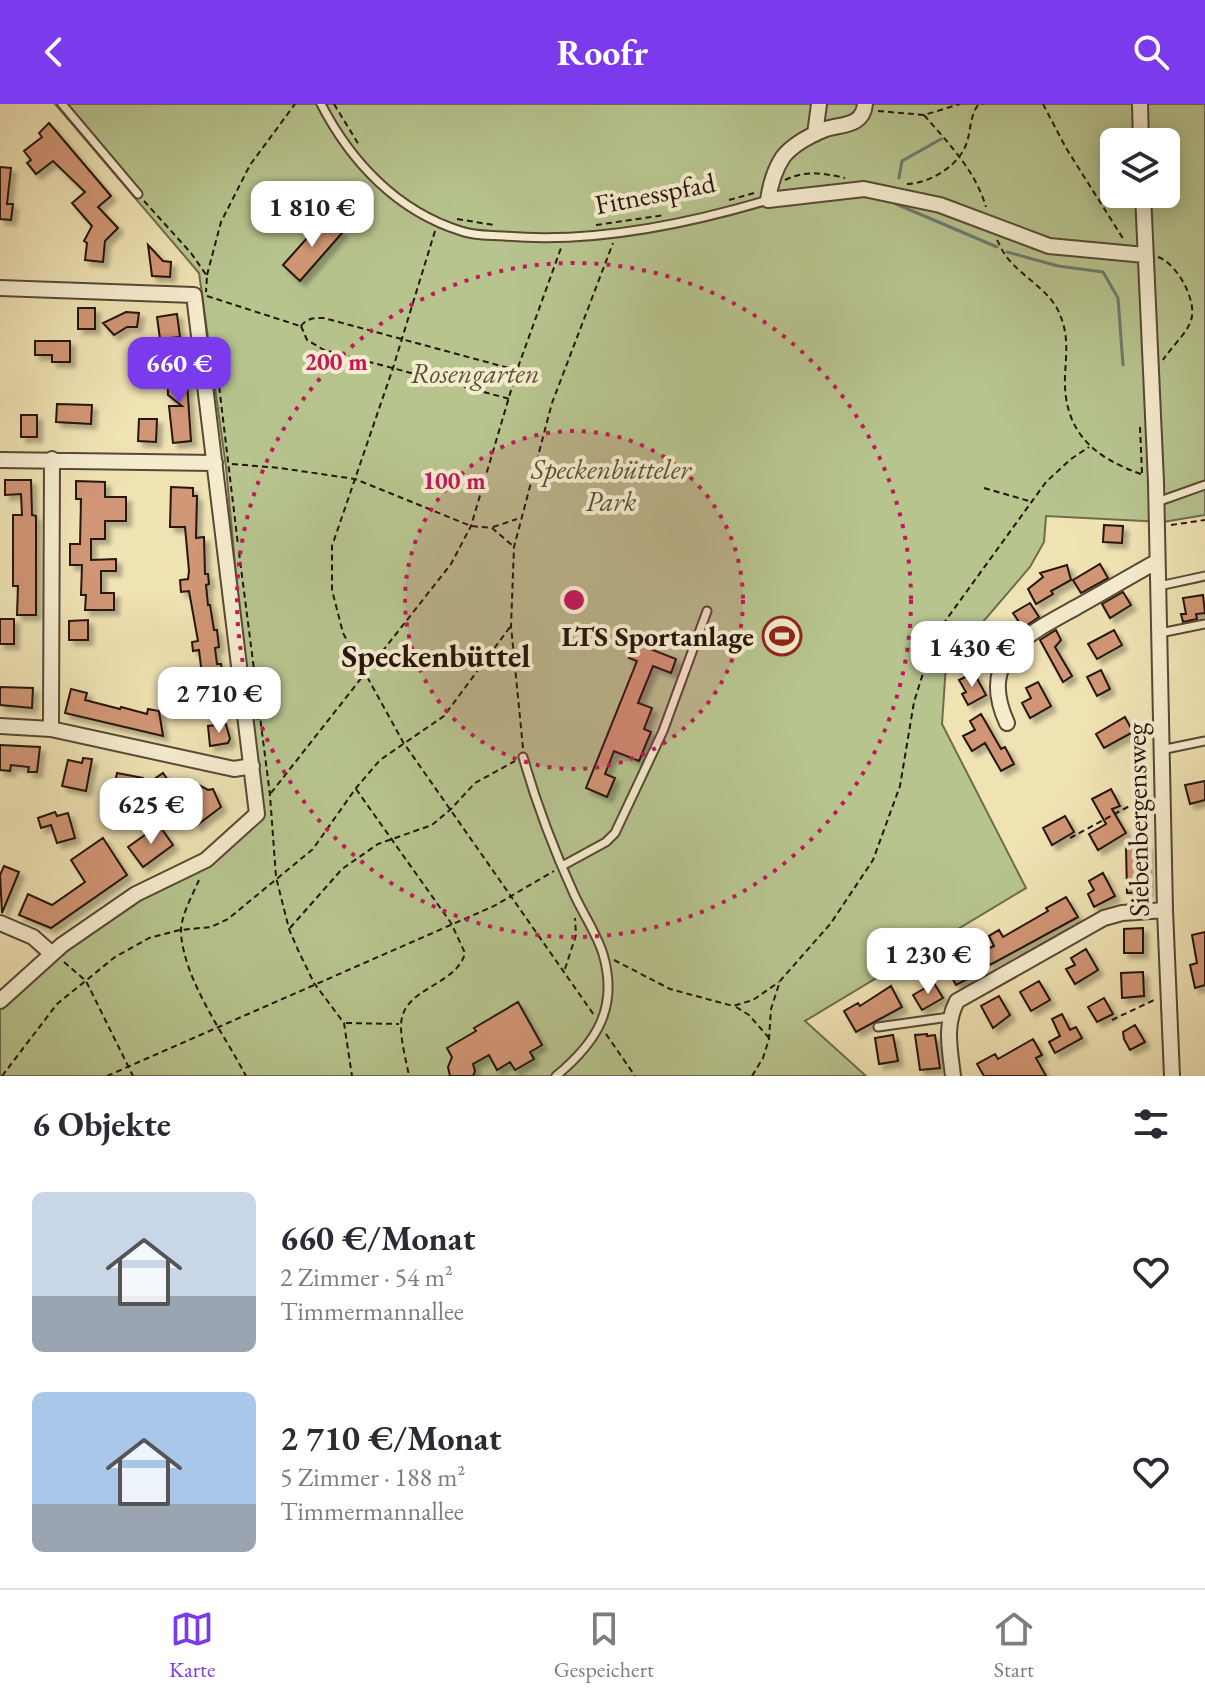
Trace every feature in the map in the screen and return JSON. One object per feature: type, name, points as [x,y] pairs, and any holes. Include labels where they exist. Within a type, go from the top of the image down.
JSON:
[{"type":"street","points":[[815,134],[819,104]]},
{"type":"street","points":[[1140,104],[1141,128]]},
{"type":"street","points":[[865,106],[859,119],[815,134],[784,157],[769,194],[864,189],[940,205],[1049,246],[1139,255]]},
{"type":"street","name":"Siebenbergensweg","points":[[1142,208],[1139,255],[1157,502],[1165,910],[1172,1076]]},
{"type":"street","points":[[0,288],[200,295],[223,464],[257,814],[206,860],[136,894],[52,954],[0,1001]]},
{"type":"street","points":[[51,729],[52,459]]},
{"type":"street","points":[[0,460],[223,464]]},
{"type":"street","points":[[1007,723],[999,705],[997,686],[1002,665],[1026,635],[1156,562]]},
{"type":"street","points":[[0,726],[51,729],[234,769],[252,766]]},
{"type":"street","points":[[953,1076],[948,1033],[949,1017],[957,1001],[1104,918],[1122,913],[1165,910]]},
{"type":"street","points":[[0,923],[33,937],[52,954]]},
{"type":"lane","points":[[62,104],[138,194]]},
{"type":"lane","points":[[321,104],[348,149],[365,170],[419,213],[465,233],[565,239],[712,215],[769,194]]},
{"type":"lane","points":[[1157,502],[1205,485]]},
{"type":"lane","points":[[1157,586],[1205,576]]},
{"type":"lane","points":[[562,866],[606,842],[615,833],[639,788],[663,731],[707,611]]},
{"type":"lane","points":[[1158,633],[1205,624]]},
{"type":"lane","points":[[1161,750],[1205,741]]},
{"type":"lane","points":[[523,757],[539,814],[603,952],[608,975],[608,997],[601,1026],[572,1063],[556,1076]]},
{"type":"lane","points":[[878,1027],[949,1017]]},
{"type":"path","points":[[295,104],[250,165],[221,222],[200,295],[301,326]]},
{"type":"path","points":[[334,104],[359,145]]},
{"type":"path","points":[[865,106],[924,115],[960,104]]},
{"type":"path","points":[[900,184],[919,184],[960,158],[968,141],[973,112],[983,104]]},
{"type":"path","points":[[1043,104],[1066,148],[1139,255],[1162,258],[1173,267],[1183,283],[1192,317],[1162,362],[1149,368]]},
{"type":"path","points":[[924,115],[979,185],[992,226],[1006,256],[1059,312],[1068,350],[1066,408],[1089,447],[1121,467],[1156,482]]},
{"type":"path","name":"Fitnesspfad","points":[[731,200],[769,194],[797,174],[821,172],[851,179]]},
{"type":"path","points":[[138,194],[191,253],[207,276]]},
{"type":"path","name":"Fitnesspfad","points":[[595,225],[670,215]]},
{"type":"path","points":[[451,218],[504,227]]},
{"type":"path","points":[[438,222],[400,337],[393,368],[332,546],[332,590],[343,633],[403,742],[635,1076]]},
{"type":"path","points":[[289,929],[342,869],[378,844],[432,825],[475,783],[523,757],[511,626],[514,547],[552,403],[617,232]]},
{"type":"path","points":[[270,795],[451,564],[471,526],[517,370],[565,239]]},
{"type":"path","points":[[301,326],[305,321],[324,318],[517,370]]},
{"type":"path","points":[[301,326],[303,334],[315,345],[510,399]]},
{"type":"path","points":[[217,372],[223,464],[270,795],[276,877],[289,929],[314,983],[344,1023],[352,1076]]},
{"type":"path","points":[[733,1006],[753,1000],[780,981],[831,923],[873,860],[900,786],[914,702],[930,651],[946,620],[1030,501],[1062,466],[1089,447]]},
{"type":"path","points":[[223,464],[280,468],[355,479],[471,526],[492,528],[520,518]]},
{"type":"path","points":[[984,488],[1030,501]]},
{"type":"path","points":[[1156,527],[1205,520]]},
{"type":"path","points":[[492,528],[514,547]]},
{"type":"path","points":[[2,1076],[57,1004],[115,957],[149,938],[180,930],[211,927],[228,919],[313,849],[380,760],[444,716],[511,626]]},
{"type":"path","points":[[356,788],[451,923],[465,953],[463,961],[449,976],[415,997],[404,1009],[401,1024],[409,1076]]},
{"type":"path","points":[[1070,838],[1162,789]]},
{"type":"path","points":[[206,860],[180,930],[196,985],[246,1076]]},
{"type":"path","points":[[107,1076],[512,896],[562,866]]},
{"type":"path","points":[[564,970],[576,935],[575,897]]},
{"type":"path","points":[[603,952],[670,989],[733,1006],[749,1015],[769,1039]]},
{"type":"path","points":[[52,954],[86,981],[133,1076]]},
{"type":"path","points":[[752,1076],[763,1058],[769,1039],[771,1009],[780,981]]},
{"type":"path","points":[[1112,1020],[1169,993]]},
{"type":"path","points":[[344,1023],[401,1024]]},
{"type":"green space","name":"Speckenbütteler Park","points":[[55,104],[1205,104],[1205,515],[1163,522],[1046,516],[1044,542],[1030,567],[946,665],[942,724],[1026,888],[805,1021],[866,1076],[0,1076],[0,1003],[64,946],[137,896],[207,862],[258,815],[226,467],[199,273]]},
{"type":"building","points":[[49,123],[111,196],[98,207],[118,228],[105,241],[103,262],[85,260],[87,243],[84,241],[92,226],[72,203],[85,192],[53,161],[36,174],[27,163],[31,160],[24,151],[42,137],[39,133]]},
{"type":"building","points":[[0,167],[11,168],[7,204],[13,204],[11,220],[0,219]]},
{"type":"building","points":[[325,218],[342,233],[300,281],[283,265]]},
{"type":"building","points":[[148,245],[163,261],[171,262],[170,277],[152,276]]},
{"type":"building","points":[[78,308],[95,308],[95,329],[78,329]]},
{"type":"building","points":[[126,312],[139,313],[137,327],[127,327],[114,335],[103,323]]},
{"type":"building","points":[[177,314],[180,337],[160,339],[157,317]]},
{"type":"building","points":[[35,341],[70,341],[70,362],[52,362],[52,355],[35,355]]},
{"type":"building","points":[[186,368],[191,441],[173,443],[169,406],[182,406],[168,395],[167,370]]},
{"type":"building","points":[[57,404],[92,405],[91,424],[56,422]]},
{"type":"building","points":[[21,415],[37,415],[37,437],[21,437]]},
{"type":"building","points":[[139,419],[157,419],[156,442],[138,441]]},
{"type":"building","points":[[5,480],[31,480],[32,515],[36,516],[36,615],[17,615],[18,586],[13,586],[13,515],[22,515],[21,494],[5,495]]},
{"type":"building","points":[[76,481],[105,482],[105,497],[126,497],[126,521],[105,521],[105,539],[91,539],[91,560],[116,559],[116,571],[101,571],[101,593],[114,593],[114,610],[85,610],[86,595],[81,595],[82,565],[70,565],[70,544],[80,544],[81,499],[76,499]]},
{"type":"building","points":[[171,487],[193,488],[193,496],[197,496],[196,538],[204,537],[208,605],[214,630],[217,630],[217,664],[221,664],[227,707],[206,710],[199,650],[193,651],[192,642],[198,641],[189,591],[181,592],[180,580],[188,579],[189,571],[185,527],[170,527]]},
{"type":"building","points":[[1104,525],[1123,526],[1122,543],[1103,542]]},
{"type":"building","points":[[1100,564],[1108,578],[1081,593],[1073,580]]},
{"type":"building","points":[[1067,565],[1071,580],[1036,604],[1028,589],[1043,577],[1040,573]]},
{"type":"building","points":[[1123,592],[1131,605],[1110,618],[1102,604]]},
{"type":"building","points":[[1203,595],[1205,613],[1196,614],[1197,619],[1183,622],[1181,614],[1186,614],[1183,598]]},
{"type":"building","points":[[1030,603],[1039,617],[1023,628],[1013,613]]},
{"type":"building","points":[[0,619],[14,619],[14,644],[0,644]]},
{"type":"building","points":[[88,620],[88,640],[69,640],[69,621]]},
{"type":"building","points":[[999,623],[1009,640],[994,653],[985,630]]},
{"type":"building","points":[[1056,630],[1061,640],[1055,647],[1072,676],[1063,682],[1040,640]]},
{"type":"building","points":[[1114,630],[1122,645],[1097,659],[1088,644]]},
{"type":"building","points":[[635,643],[676,659],[671,673],[653,666],[638,703],[652,708],[644,729],[651,732],[639,761],[614,751],[605,774],[615,778],[607,797],[586,788],[637,661],[629,658]]},
{"type":"building","points":[[1101,670],[1110,689],[1097,696],[1087,677]]},
{"type":"building","points":[[974,673],[986,695],[968,705],[962,694],[966,692],[959,680]]},
{"type":"building","points":[[1038,682],[1051,706],[1030,718],[1022,703],[1031,698],[1026,688]]},
{"type":"building","points":[[0,687],[33,688],[32,708],[0,705]]},
{"type":"building","points":[[71,689],[87,693],[85,700],[120,709],[147,714],[148,709],[159,711],[163,736],[65,713]]},
{"type":"building","points":[[981,714],[1001,749],[1005,747],[1014,764],[1001,771],[985,743],[972,751],[963,736],[975,730],[970,721]]},
{"type":"building","points":[[1125,717],[1133,732],[1104,748],[1096,734]]},
{"type":"building","points":[[226,724],[230,739],[228,743],[210,746],[208,726]]},
{"type":"building","points":[[0,745],[40,747],[37,772],[28,772],[29,767],[11,765],[10,771],[0,770]]},
{"type":"building","points":[[83,758],[92,759],[86,791],[62,786],[68,760],[82,763]]},
{"type":"building","points":[[117,773],[143,778],[147,784],[163,773],[174,789],[149,808],[133,786],[129,805],[111,801]]},
{"type":"building","points":[[1205,781],[1205,800],[1190,804],[1185,785]]},
{"type":"building","points":[[195,783],[208,790],[213,789],[221,807],[196,826],[183,784]]},
{"type":"building","points":[[1111,789],[1120,806],[1112,809],[1126,833],[1098,850],[1089,834],[1106,824],[1092,799]]},
{"type":"building","points":[[55,812],[57,816],[68,813],[75,838],[57,843],[51,825],[41,828],[38,818]]},
{"type":"building","points":[[1065,816],[1074,832],[1052,845],[1043,828]]},
{"type":"building","points":[[159,825],[173,845],[143,867],[128,847]]},
{"type":"building","points":[[103,838],[127,875],[51,928],[19,915],[28,894],[52,905],[85,882],[71,860]]},
{"type":"building","points":[[1147,845],[1148,892],[1127,893],[1126,846]]},
{"type":"building","points":[[4,866],[19,872],[2,913],[0,875]]},
{"type":"building","points":[[1103,873],[1115,896],[1094,907],[1088,894],[1094,890],[1089,881]]},
{"type":"building","points":[[1066,897],[1078,917],[990,965],[983,951],[994,946],[989,936],[999,930],[1003,937]]},
{"type":"building","points":[[1143,928],[1143,953],[1124,953],[1124,929]]},
{"type":"building","points":[[1205,932],[1205,985],[1195,988],[1190,965],[1197,963],[1192,935]]},
{"type":"building","points":[[1086,949],[1098,970],[1075,984],[1066,969],[1075,965],[1071,958]]},
{"type":"building","points":[[964,955],[975,975],[956,985],[945,965]]},
{"type":"building","points":[[1143,972],[1144,996],[1122,998],[1121,973]]},
{"type":"building","points":[[1039,981],[1050,1000],[1031,1011],[1020,992]]},
{"type":"building","points":[[934,983],[943,998],[922,1010],[913,995]]},
{"type":"building","points":[[891,986],[902,1007],[856,1032],[844,1011],[858,1003],[860,1006]]},
{"type":"building","points":[[999,996],[1010,1015],[993,1028],[981,1006]]},
{"type":"building","points":[[1104,998],[1113,1014],[1097,1022],[1088,1007]]},
{"type":"building","points":[[518,1002],[542,1045],[530,1052],[534,1059],[515,1070],[510,1062],[497,1070],[489,1055],[473,1064],[473,1076],[450,1076],[448,1067],[452,1057],[447,1048]]},
{"type":"building","points":[[1062,1014],[1070,1030],[1076,1027],[1082,1038],[1055,1053],[1049,1042],[1060,1036],[1052,1019]]},
{"type":"building","points":[[1135,1025],[1145,1042],[1130,1050],[1123,1032]]},
{"type":"building","points":[[893,1035],[898,1061],[879,1064],[875,1038]]},
{"type":"building","points":[[915,1035],[935,1035],[940,1068],[920,1070]]},
{"type":"building","points":[[1033,1039],[1042,1055],[1036,1058],[1046,1076],[984,1076],[977,1064],[995,1054],[998,1059]]},
{"type":"waterway","points":[[899,178],[902,161],[941,139]]},
{"type":"waterway","points":[[896,204],[997,247]]},
{"type":"waterway","points":[[1007,252],[1058,266],[1103,272],[1118,298],[1123,365]]},
{"type":"place","name":"LTS Sportanlage","points":[[782,636]]},
{"type":"district","name":"Speckenbüttel","points":[[436,656]]},
{"type":"park label","name":"Rosengarten","points":[[475,373]]}]
